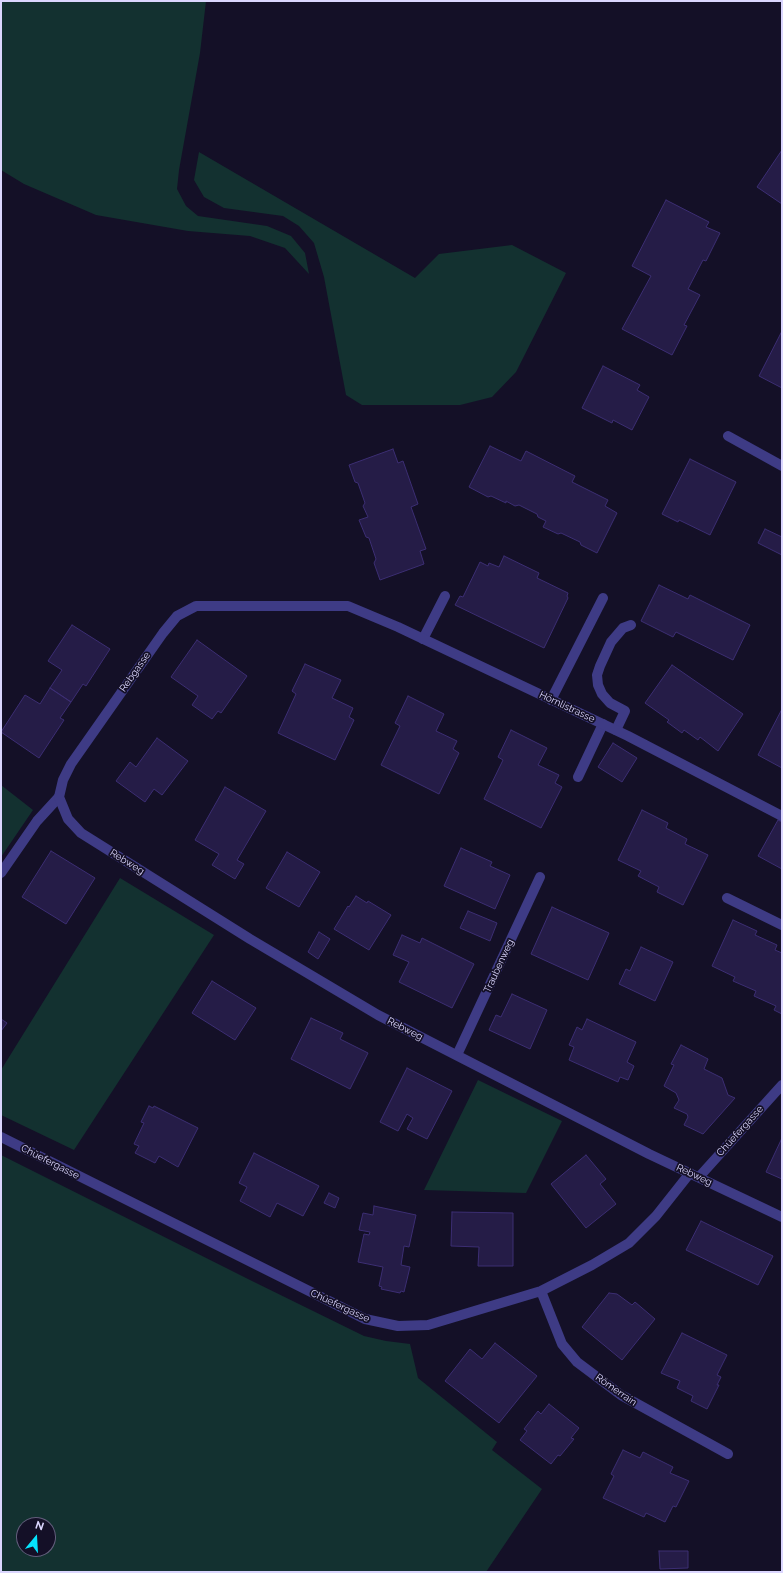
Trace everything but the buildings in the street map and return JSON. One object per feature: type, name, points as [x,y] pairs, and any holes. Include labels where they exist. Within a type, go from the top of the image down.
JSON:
[{"type":"street","points":[[728,436],[782,466]]},
{"type":"street","points":[[423,639],[445,596]]},
{"type":"street","points":[[551,700],[603,598]]},
{"type":"street","name":"Rebgasse","points":[[1,873],[37,821],[59,797],[63,780],[71,764],[163,633],[177,616],[196,606],[348,606]]},
{"type":"street","name":"Hörnlistrasse","points":[[348,606],[423,639],[616,730],[782,816]]},
{"type":"street","points":[[616,730],[625,711],[610,704],[602,694],[598,685],[597,675],[611,642],[618,632],[631,625]]},
{"type":"street","points":[[578,777],[603,724]]},
{"type":"street","name":"Rebweg","points":[[59,797],[68,819],[81,833],[250,939],[378,1015],[648,1154],[782,1217]]},
{"type":"street","name":"Traubenweg","points":[[457,1056],[540,877]]},
{"type":"street","points":[[727,898],[782,925]]},
{"type":"street","name":"Chüefergasse","points":[[1,1137],[365,1319],[398,1326],[428,1325],[541,1291],[592,1265],[629,1243],[782,1085]]},
{"type":"street","name":"Römerrain","points":[[541,1291],[562,1344],[577,1362],[621,1395],[728,1454]]},
{"type":"green space","points":[[1,1],[206,1],[200,53],[177,189],[186,206],[198,216],[267,226],[291,236],[305,253],[309,274],[285,248],[250,236],[188,231],[96,215],[24,184],[1,170]]},
{"type":"green space","points":[[199,152],[415,278],[439,254],[512,245],[566,273],[516,372],[492,397],[460,405],[362,405],[346,395],[324,277],[314,243],[299,226],[283,216],[224,208],[204,197],[194,180]]},
{"type":"green space","points":[[1,785],[33,810],[1,857]]},
{"type":"green space","points":[[120,878],[214,935],[74,1150],[1,1115],[1,1070]]},
{"type":"green space","points":[[478,1080],[562,1121],[526,1193],[424,1190]]},
{"type":"green space","points":[[1,1155],[364,1336],[410,1344],[418,1378],[497,1442],[492,1450],[542,1489],[486,1572],[1,1572]]}]
